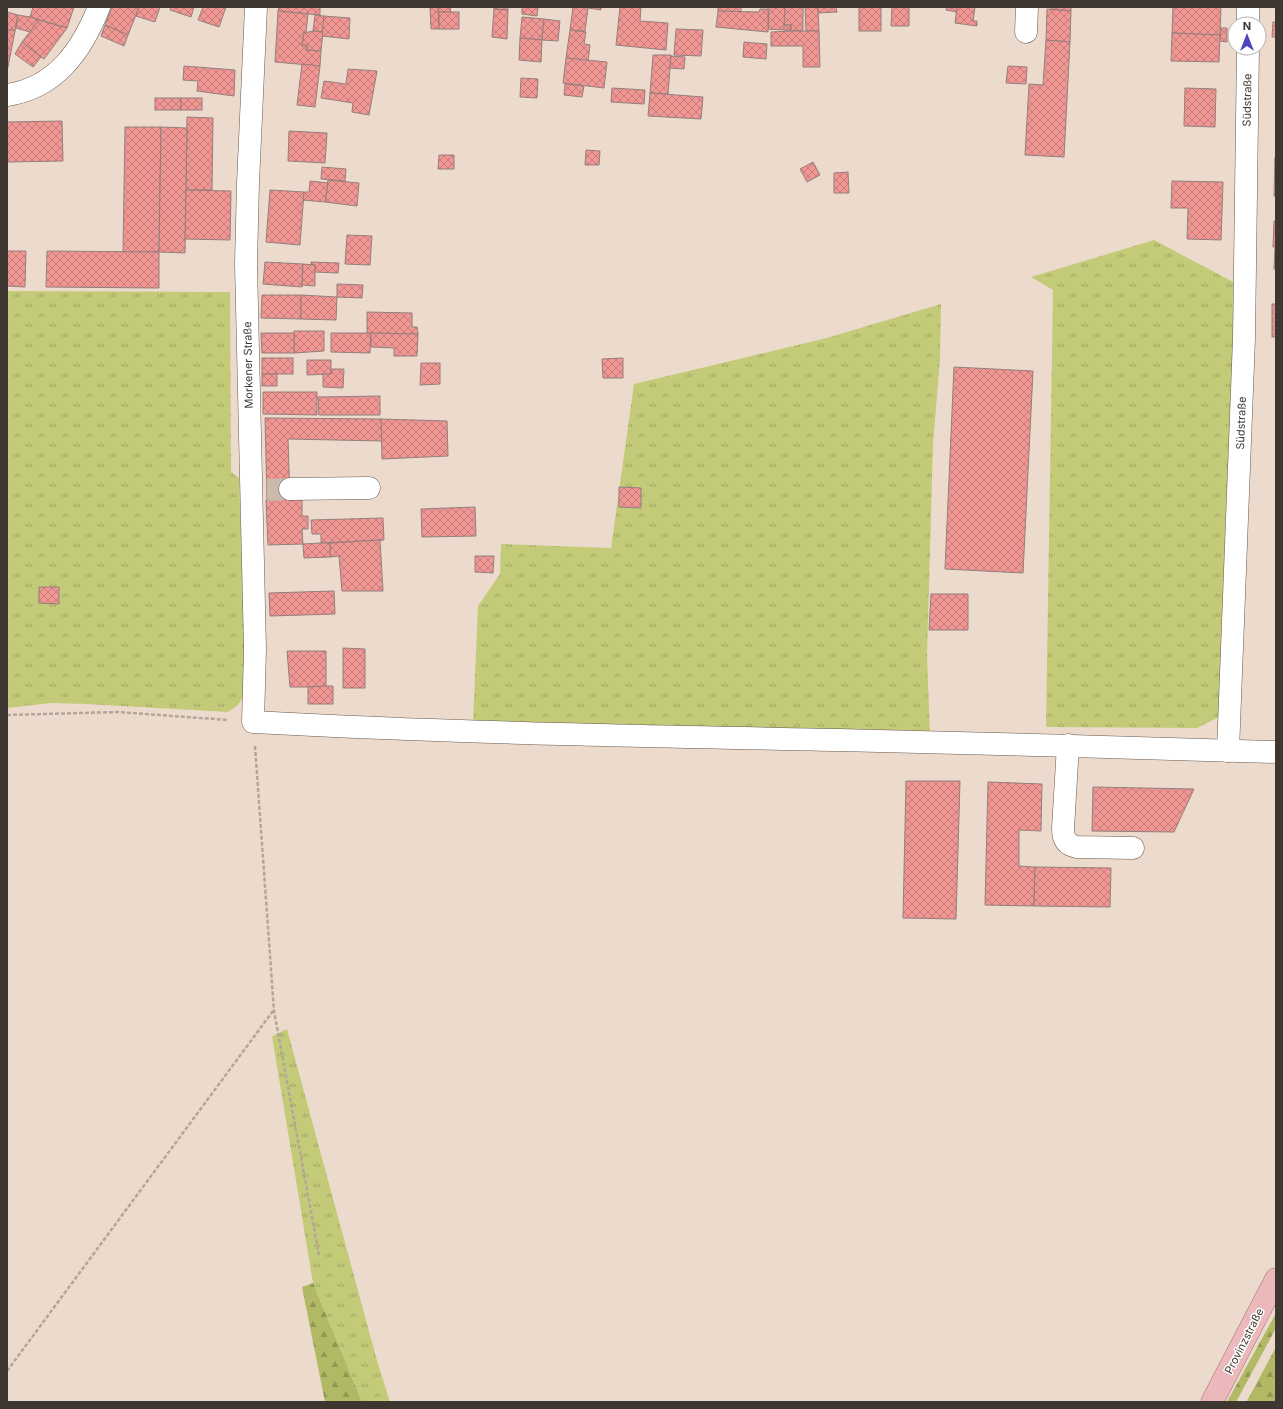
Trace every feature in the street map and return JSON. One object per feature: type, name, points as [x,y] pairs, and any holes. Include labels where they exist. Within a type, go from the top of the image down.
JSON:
[{"type":"main road","name":"Provinzstraße","points":[[1212,1402],[1276,1279]]},
{"type":"street","points":[[7,95],[30,90],[47,80],[62,68],[75,54],[86,37],[99,7]]},
{"type":"street","name":"Morkener Straße","points":[[253,722],[259,490],[246,264],[256,7]]},
{"type":"street","points":[[1026,32],[1027,7]]},
{"type":"street","name":"Südstraße","points":[[1228,751],[1244,338],[1248,56]]},
{"type":"street","points":[[290,490],[369,488]]},
{"type":"street","points":[[253,722],[402,730],[1068,745],[1276,752]]},
{"type":"street","points":[[1068,745],[1063,829],[1066,841],[1070,845],[1077,847],[1133,848]]},
{"type":"path","points":[[7,715],[118,712],[253,722],[274,1011],[319,1255]]},
{"type":"path","points":[[7,1371],[274,1011]]},
{"type":"green space","points":[[1154,240],[1235,283],[1233,316],[1234,362],[1219,717],[1197,728],[1046,727],[1053,290],[1031,277]]},
{"type":"green space","points":[[7,291],[230,292],[231,472],[239,478],[246,673],[245,691],[243,696],[238,704],[228,712],[51,703],[7,708]]},
{"type":"green space","points":[[941,304],[940,359],[933,444],[927,657],[930,734],[473,722],[478,606],[500,574],[501,544],[611,548],[634,384],[827,338]]},
{"type":"green space","points":[[287,1029],[376,1357],[390,1402],[362,1402],[313,1283],[272,1036]]},
{"type":"green space","points":[[313,1283],[362,1402],[325,1402],[302,1287]]},
{"type":"green space","points":[[1276,1313],[1276,1328],[1236,1402],[1227,1402]]},
{"type":"green space","points":[[1276,1347],[1276,1402],[1247,1402],[1247,1401]]},
{"type":"building","points":[[33,7],[74,7],[67,28],[30,17]]},
{"type":"building","points":[[112,7],[139,7],[128,35],[105,25]]},
{"type":"building","points":[[139,7],[160,7],[155,22],[136,16]]},
{"type":"building","points":[[171,7],[194,7],[191,17],[170,10]]},
{"type":"building","points":[[203,7],[226,7],[219,27],[198,20]]},
{"type":"building","points":[[279,7],[320,7],[320,15],[278,11]]},
{"type":"building","points":[[430,7],[438,7],[439,29],[431,29]]},
{"type":"building","points":[[438,7],[450,7],[451,12],[439,12]]},
{"type":"building","points":[[494,7],[508,7],[508,10],[494,9]]},
{"type":"building","points":[[522,7],[538,7],[537,16],[522,14]]},
{"type":"building","points":[[573,7],[601,7],[601,10],[588,8],[585,31],[570,30]]},
{"type":"building","points":[[620,7],[641,7],[640,21],[668,23],[666,50],[616,45]]},
{"type":"building","points":[[718,7],[741,7],[741,12],[718,11]]},
{"type":"building","points":[[769,7],[785,7],[784,30],[768,29]]},
{"type":"building","points":[[785,7],[803,7],[803,30],[791,31],[791,25],[784,25]]},
{"type":"building","points":[[805,7],[818,7],[819,31],[806,31]]},
{"type":"building","points":[[818,7],[836,7],[837,12],[818,13]]},
{"type":"building","points":[[859,7],[881,7],[881,31],[859,31]]},
{"type":"building","points":[[892,7],[909,7],[909,26],[891,26]]},
{"type":"building","points":[[947,7],[957,7],[957,12],[946,10]]},
{"type":"building","points":[[957,7],[975,7],[973,21],[977,21],[977,26],[955,23]]},
{"type":"building","points":[[1051,7],[1071,7],[1071,11],[1051,9]]},
{"type":"building","points":[[1173,7],[1221,7],[1220,35],[1172,33]]},
{"type":"building","points":[[494,9],[508,10],[507,39],[492,37]]},
{"type":"building","points":[[760,9],[768,9],[768,32],[716,27],[718,11],[759,12]]},
{"type":"building","points":[[1047,9],[1071,11],[1070,42],[1046,40]]},
{"type":"building","points":[[278,11],[308,14],[306,33],[304,33],[302,45],[307,45],[307,50],[321,51],[320,66],[275,62]]},
{"type":"building","points":[[7,12],[18,15],[15,31],[7,29]]},
{"type":"building","points":[[439,12],[459,12],[459,29],[439,29]]},
{"type":"building","points":[[18,15],[39,20],[30,32],[16,28]]},
{"type":"building","points":[[315,15],[324,16],[323,32],[313,31]]},
{"type":"building","points":[[324,16],[350,18],[349,39],[322,36]]},
{"type":"building","points":[[522,17],[544,19],[542,40],[520,38]]},
{"type":"building","points":[[544,19],[560,21],[558,41],[542,40]]},
{"type":"building","points":[[39,20],[67,28],[44,59],[22,42]]},
{"type":"building","points":[[1273,22],[1276,22],[1276,37],[1272,37]]},
{"type":"building","points":[[105,25],[128,35],[124,46],[101,36]]},
{"type":"building","points":[[784,25],[791,25],[790,31],[784,30]]},
{"type":"building","points":[[1221,28],[1227,28],[1227,42],[1220,41]]},
{"type":"building","points":[[7,29],[15,31],[7,72]]},
{"type":"building","points":[[676,29],[703,30],[701,56],[674,55]]},
{"type":"building","points":[[570,30],[586,32],[584,44],[590,45],[588,61],[566,58]]},
{"type":"building","points":[[313,31],[323,32],[321,51],[307,50],[307,45],[302,45],[304,33]]},
{"type":"building","points":[[819,31],[820,67],[803,67],[803,46],[771,46],[771,32]]},
{"type":"building","points":[[1172,33],[1220,35],[1219,62],[1171,61]]},
{"type":"building","points":[[520,38],[542,40],[541,62],[519,60]]},
{"type":"building","points":[[1046,40],[1070,42],[1064,157],[1025,155],[1029,84],[1043,85]]},
{"type":"building","points":[[22,42],[41,57],[33,67],[15,54]]},
{"type":"building","points":[[744,42],[767,44],[766,59],[743,57]]},
{"type":"building","points":[[653,55],[671,55],[668,94],[650,93]]},
{"type":"building","points":[[671,56],[685,57],[684,69],[670,68]]},
{"type":"building","points":[[566,58],[607,62],[604,88],[563,83]]},
{"type":"building","points":[[302,64],[320,66],[315,107],[297,105]]},
{"type":"building","points":[[184,66],[235,70],[234,96],[197,91],[198,81],[183,80]]},
{"type":"building","points":[[1008,66],[1027,67],[1026,84],[1006,83]]},
{"type":"building","points":[[348,69],[377,71],[369,115],[352,112],[353,103],[321,98],[324,81],[346,84]]},
{"type":"building","points":[[521,78],[538,79],[537,98],[520,97]]},
{"type":"building","points":[[565,84],[584,86],[582,97],[564,95]]},
{"type":"building","points":[[612,88],[645,90],[644,104],[611,102]]},
{"type":"building","points":[[1185,88],[1216,89],[1215,127],[1184,126]]},
{"type":"building","points":[[650,93],[703,97],[701,119],[648,116]]},
{"type":"building","points":[[155,98],[181,98],[181,110],[155,110]]},
{"type":"building","points":[[181,98],[202,98],[202,110],[181,110]]},
{"type":"building","points":[[187,117],[213,118],[212,190],[186,190]]},
{"type":"building","points":[[62,121],[63,161],[7,162],[7,122]]},
{"type":"building","points":[[125,127],[161,127],[159,252],[123,252]]},
{"type":"building","points":[[161,127],[187,128],[185,253],[159,252]]},
{"type":"building","points":[[289,131],[327,133],[325,163],[288,161]]},
{"type":"building","points":[[586,150],[600,151],[599,165],[585,165]]},
{"type":"building","points":[[439,155],[454,155],[454,169],[438,169]]},
{"type":"building","points":[[1275,157],[1276,196],[1274,196]]},
{"type":"building","points":[[813,162],[820,175],[807,182],[800,169]]},
{"type":"building","points":[[322,167],[346,169],[345,181],[321,179]]},
{"type":"building","points":[[848,172],[849,193],[834,193],[834,173]]},
{"type":"building","points":[[328,180],[359,183],[357,206],[325,202]]},
{"type":"building","points":[[310,181],[328,183],[325,202],[303,200],[304,192],[309,192]]},
{"type":"building","points":[[1172,181],[1223,182],[1221,240],[1187,239],[1188,208],[1171,208]]},
{"type":"building","points":[[186,190],[231,191],[230,240],[185,239]]},
{"type":"building","points":[[270,190],[304,192],[300,245],[266,242]]},
{"type":"building","points":[[1274,221],[1276,221],[1276,269],[1274,269],[1275,247],[1273,247]]},
{"type":"building","points":[[347,235],[372,236],[370,265],[345,264]]},
{"type":"building","points":[[7,251],[26,251],[25,287],[7,286]]},
{"type":"building","points":[[47,251],[159,252],[159,288],[46,287]]},
{"type":"building","points":[[265,262],[303,264],[302,287],[263,284]]},
{"type":"building","points":[[311,262],[339,263],[338,273],[315,272],[315,265],[311,265]]},
{"type":"building","points":[[303,264],[315,265],[315,286],[302,285]]},
{"type":"building","points":[[337,284],[363,285],[362,298],[337,297]]},
{"type":"building","points":[[262,295],[301,295],[301,319],[261,318]]},
{"type":"building","points":[[301,295],[337,297],[336,320],[301,319]]},
{"type":"building","points":[[1272,304],[1276,304],[1276,337],[1272,337]]},
{"type":"building","points":[[367,312],[412,313],[412,327],[417,327],[418,334],[367,333]]},
{"type":"building","points":[[294,331],[324,331],[324,351],[294,353]]},
{"type":"building","points":[[261,333],[294,333],[294,353],[262,353]]},
{"type":"building","points":[[331,333],[371,333],[370,353],[331,352]]},
{"type":"building","points":[[371,333],[418,334],[417,356],[394,356],[394,348],[371,347]]},
{"type":"building","points":[[262,358],[293,358],[293,374],[262,374]]},
{"type":"building","points":[[623,358],[623,378],[603,378],[602,359]]},
{"type":"building","points":[[307,360],[331,360],[331,374],[307,375]]},
{"type":"building","points":[[421,363],[440,363],[440,384],[420,385]]},
{"type":"building","points":[[954,367],[1033,371],[1023,573],[945,569]]},
{"type":"building","points":[[331,369],[344,369],[343,388],[323,387],[323,374],[331,374]]},
{"type":"building","points":[[262,374],[277,374],[277,386],[262,386]]},
{"type":"building","points":[[263,392],[317,392],[317,415],[263,414]]},
{"type":"building","points":[[380,396],[380,415],[319,415],[318,397]]},
{"type":"building","points":[[265,418],[381,419],[382,441],[288,439],[290,499],[267,499]]},
{"type":"building","points":[[381,419],[447,421],[448,456],[382,459]]},
{"type":"building","points":[[619,487],[641,488],[641,508],[619,507]]},
{"type":"building","points":[[302,498],[302,516],[308,516],[308,529],[302,529],[303,544],[268,545],[266,500]]},
{"type":"building","points":[[475,507],[476,536],[422,537],[421,509]]},
{"type":"building","points":[[383,518],[384,540],[321,543],[321,534],[312,534],[311,520]]},
{"type":"building","points":[[380,540],[383,591],[342,591],[339,556],[330,557],[330,543]]},
{"type":"building","points":[[330,543],[330,557],[304,558],[303,544]]},
{"type":"building","points":[[475,556],[494,556],[493,573],[475,572]]},
{"type":"building","points":[[39,587],[59,587],[59,604],[39,603]]},
{"type":"building","points":[[334,591],[335,614],[270,616],[269,593]]},
{"type":"building","points":[[931,594],[968,594],[968,630],[929,630]]},
{"type":"building","points":[[343,648],[365,649],[365,688],[343,688]]},
{"type":"building","points":[[287,651],[326,651],[326,687],[290,687]]},
{"type":"building","points":[[333,686],[333,704],[308,704],[308,687]]},
{"type":"building","points":[[906,781],[960,781],[956,919],[903,918]]},
{"type":"building","points":[[988,782],[1042,784],[1041,831],[1019,830],[1019,866],[1035,867],[1034,906],[985,905]]},
{"type":"building","points":[[1093,787],[1194,789],[1174,832],[1092,831]]},
{"type":"building","points":[[1035,867],[1111,868],[1110,907],[1034,906]]},
{"type":"tunnel","points":[[267,490],[290,489]]}]
